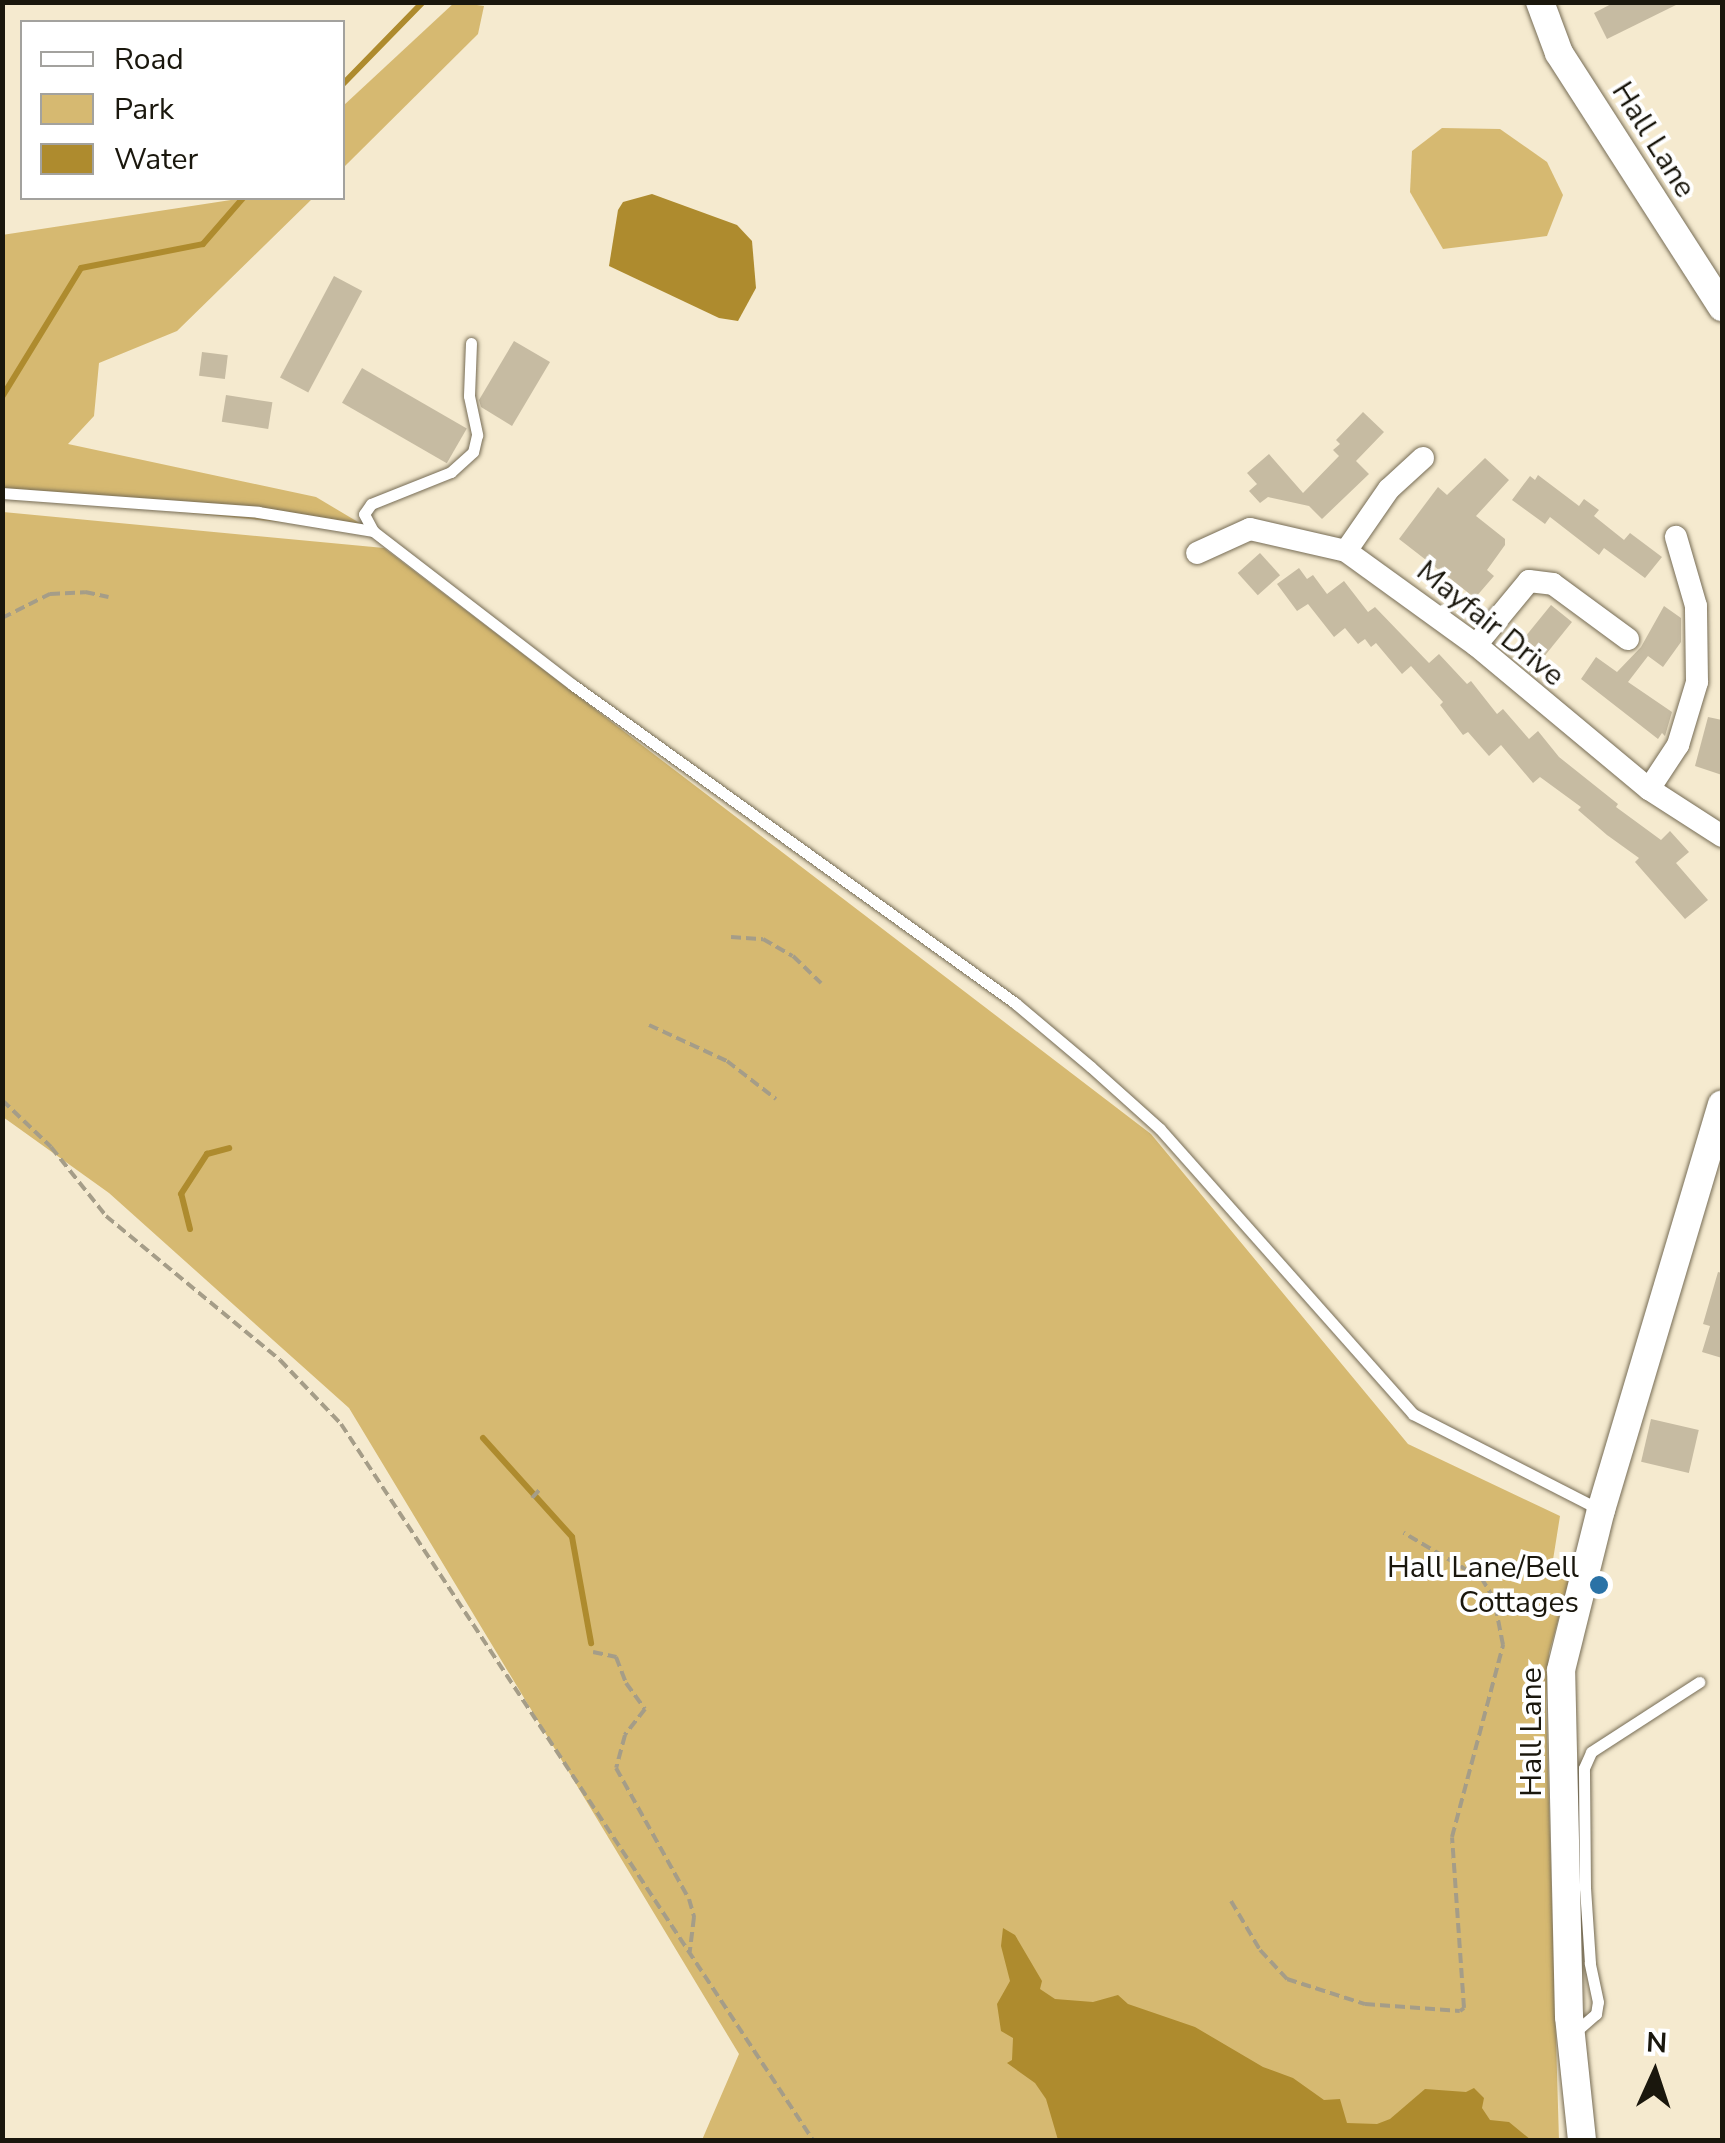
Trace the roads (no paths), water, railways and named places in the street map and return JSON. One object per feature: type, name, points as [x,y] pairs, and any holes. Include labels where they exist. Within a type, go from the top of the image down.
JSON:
[{"type":"street","name":"Hall Lane","points":[[1540,2],[1559,53],[1722,307]]},
{"type":"street","points":[[1346,551],[1389,489],[1423,458]]},
{"type":"street","name":"Mayfair Drive","points":[[1197,553],[1250,529],[1346,551],[1476,645],[1649,789],[1722,836]]},
{"type":"street","points":[[1649,789],[1678,746],[1697,682],[1696,606],[1676,536]]},
{"type":"street","points":[[1476,645],[1529,581],[1554,584],[1628,638]]},
{"type":"street","name":"Hall Lane","points":[[1582,2140],[1571,2034],[1561,1670],[1601,1510],[1722,1106]]},
{"type":"lane","points":[[471,343],[468,396],[477,435],[473,452],[451,472],[371,504],[364,514],[372,531],[573,685],[1015,1003],[1060,1041],[1160,1129],[1413,1414],[1601,1510]]},
{"type":"lane","points":[[2,493],[258,512],[372,531]]},
{"type":"lane","points":[[1571,2034],[1596,2014],[1598,2002],[1586,1906],[1584,1768],[1591,1752],[1700,1682]]},
{"type":"water","points":[[652,194],[737,225],[752,241],[756,288],[738,321],[719,318],[609,266],[618,210],[623,202]]},
{"type":"water","points":[[1003,1928],[1015,1935],[1042,1981],[1040,1989],[1055,1999],[1093,2002],[1118,1995],[1128,2004],[1195,2027],[1263,2067],[1293,2078],[1324,2100],[1340,2099],[1347,2123],[1377,2124],[1390,2119],[1425,2089],[1466,2092],[1474,2088],[1484,2098],[1482,2108],[1490,2120],[1509,2122],[1531,2140],[1058,2140],[1046,2099],[1035,2083],[1007,2063],[1012,2060],[1013,2038],[1001,2031],[997,2004],[1010,1981],[1001,1946]]},
{"type":"waterway","points":[[345,82],[423,2]]},
{"type":"waterway","points":[[2,397],[81,268],[203,244],[241,200]]},
{"type":"waterway","points":[[190,1229],[181,1194],[207,1154],[229,1148]]},
{"type":"waterway","points":[[483,1438],[572,1537],[591,1643]]},
{"type":"place","name":"Hall Lane/Bell Cottages","points":[[1599,1585]]}]
